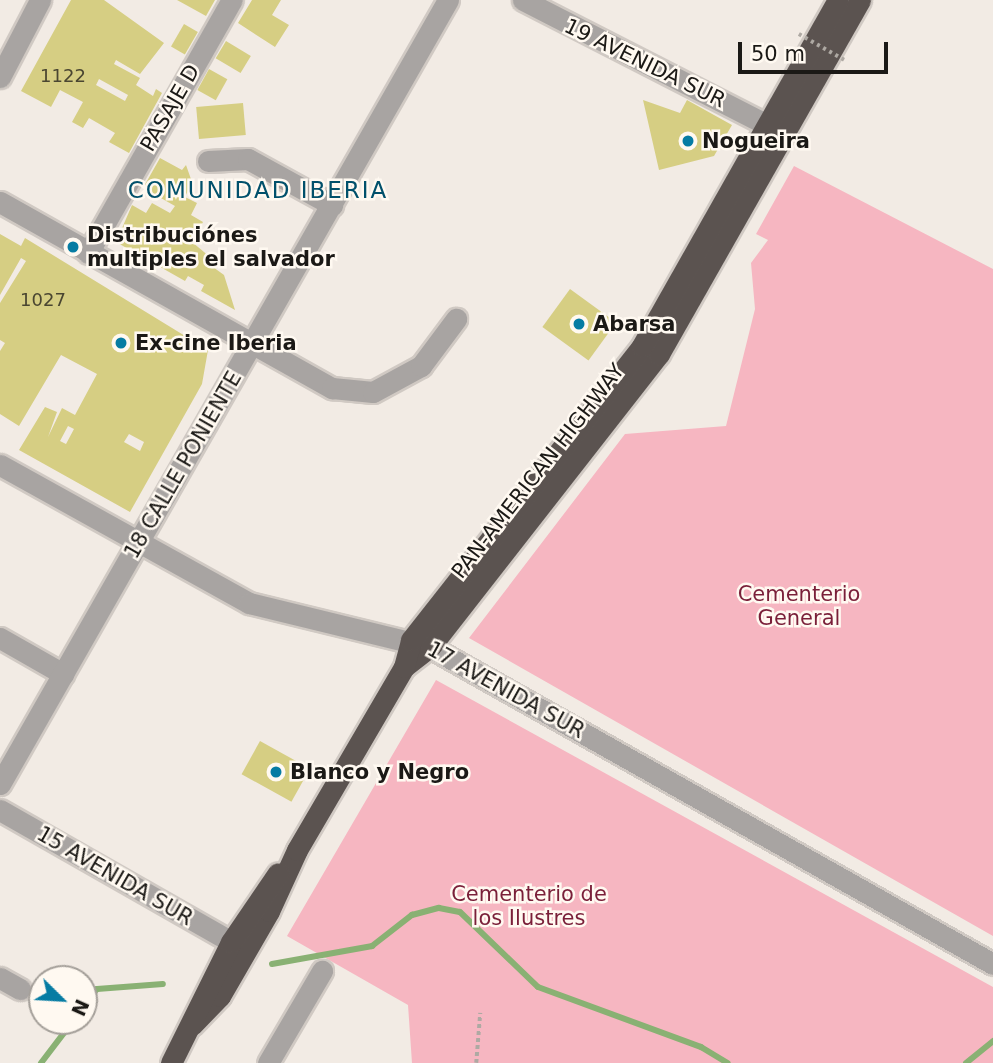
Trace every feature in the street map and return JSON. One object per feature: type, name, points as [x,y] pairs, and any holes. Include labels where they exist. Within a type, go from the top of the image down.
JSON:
[{"type":"highway","name":"PAN-AMERICAN HIGHWAY","points":[[192,1026],[220,996],[297,850],[404,667],[626,368],[838,0]]},
{"type":"highway","name":"PAN-AMERICAN HIGHWAY","points":[[421,643],[669,338],[860,0]]},
{"type":"highway","name":"PAN-AMERICAN HIGHWAY","points":[[171,1063],[192,1026],[231,942],[297,850]]},
{"type":"street","points":[[0,77],[40,0]]},
{"type":"street","name":"PASAJE D","points":[[88,253],[232,0]]},
{"type":"street","name":"18 CALLE PONIENTE","points":[[0,784],[448,0]]},
{"type":"street","name":"19 AVENIDA SUR","points":[[523,0],[767,125]]},
{"type":"street","points":[[208,161],[248,159],[332,205]]},
{"type":"street","points":[[0,202],[251,347],[332,388],[373,392],[421,366],[456,319]]},
{"type":"street","name":"17 AVENIDA SUR","points":[[0,465],[249,603],[421,643],[993,964]]},
{"type":"street","points":[[0,638],[63,674]]},
{"type":"street","name":"15 AVENIDA SUR","points":[[0,810],[231,942]]},
{"type":"street","points":[[268,1063],[322,971]]},
{"type":"street","points":[[0,978],[20,989]]},
{"type":"path","points":[[799,34],[848,62]]},
{"type":"path","points":[[476,1063],[480,1013]]},
{"type":"green space","name":"Cementerio General","points":[[794,166],[993,269],[993,936],[469,638],[625,434],[726,426],[755,309],[751,263],[768,240],[756,234]]},
{"type":"green space","name":"Cementerio de los Ilustres","points":[[436,680],[993,987],[993,1063],[412,1063],[408,1005],[287,936]]},
{"type":"building","points":[[71,0],[104,0],[164,43],[140,74],[116,60],[114,64],[140,78],[136,85],[153,96],[156,89],[162,93],[129,153],[109,142],[115,133],[89,118],[83,128],[72,122],[83,102],[60,90],[51,107],[21,91]],"holes":[[[99,79],[128,95],[125,101],[96,85]]]},
{"type":"building","points":[[177,0],[215,0],[206,16]]},
{"type":"building","points":[[252,0],[281,0],[272,15],[289,25],[275,47],[238,23]]},
{"type":"building","points":[[184,24],[198,32],[185,55],[171,47]]},
{"type":"building","points":[[226,41],[251,56],[241,73],[216,58]]},
{"type":"building","points":[[209,69],[227,79],[216,100],[197,90]]},
{"type":"building","name":"Nogueira","points":[[643,100],[680,113],[687,100],[732,125],[714,156],[659,170]]},
{"type":"building","points":[[243,103],[246,135],[199,139],[196,107]]},
{"type":"building","points":[[160,158],[182,170],[186,165],[192,182],[185,197],[197,203],[191,215],[203,222],[192,242],[216,262],[213,267],[224,275],[235,310],[201,291],[204,285],[188,276],[185,281],[116,242],[132,205],[146,213],[152,203],[170,213],[175,206],[143,188]],"holes":[[[151,225],[161,231],[154,242],[145,236]]]},
{"type":"building","points":[[0,234],[21,246],[25,238],[208,350],[202,384],[130,512],[19,450],[45,407],[57,412],[48,437],[62,408],[75,415],[97,374],[61,355],[19,426],[0,414],[0,351],[5,343],[0,340],[0,303],[26,261],[21,258],[0,295]],"holes":[[[68,426],[74,429],[66,444],[60,441]],[[129,434],[144,442],[140,451],[124,442]]]},
{"type":"building","name":"Abarsa","points":[[570,289],[616,323],[588,361],[542,327]]},
{"type":"building","name":"Blanco y Negro","points":[[260,741],[310,769],[291,802],[242,774]]},
{"type":"waterway","points":[[272,964],[372,946],[412,915],[439,908],[460,912],[538,987],[701,1047],[728,1063]]},
{"type":"waterway","points":[[98,989],[163,984]]},
{"type":"waterway","points":[[41,1063],[62,1035]]},
{"type":"waterway","points":[[966,1063],[993,1041]]},
{"type":"place","name":"Nogueira","points":[[688,141]]},
{"type":"place","name":"Distribuciónes multiples el salvador","points":[[73,247]]},
{"type":"place","name":"Abarsa","points":[[579,324]]},
{"type":"place","name":"Ex-cine Iberia","points":[[121,343]]},
{"type":"place","name":"Blanco y Negro","points":[[276,772]]},
{"type":"district","name":"COMUNIDAD IBERIA","points":[[258,190]]}]
